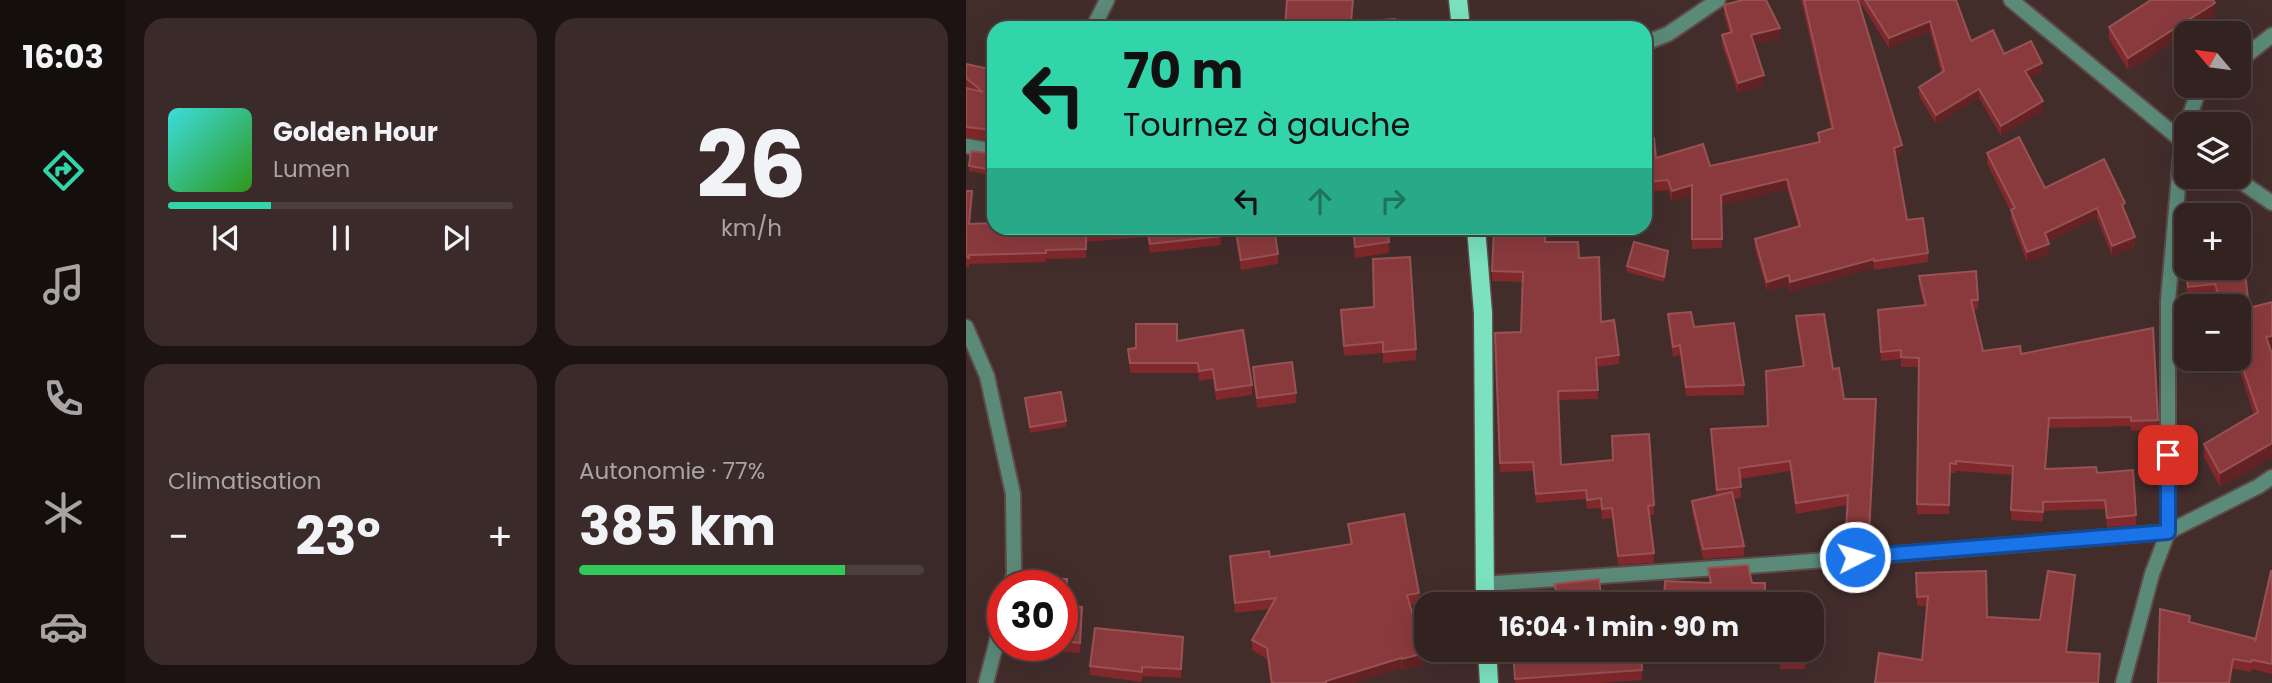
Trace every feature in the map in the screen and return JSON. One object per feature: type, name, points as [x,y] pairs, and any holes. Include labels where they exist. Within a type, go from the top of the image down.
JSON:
[{"type":"main road","points":[[1458,0],[1460,21]]},
{"type":"main road","points":[[1477,235],[1483,313],[1485,592]]},
{"type":"main road","points":[[1488,662],[1489,683]]},
{"type":"street","points":[[1096,21],[1107,0]]},
{"type":"street","points":[[1652,40],[1668,34],[1718,0]]},
{"type":"street","points":[[2011,0],[2174,129]]},
{"type":"street","points":[[2251,52],[2272,35]]},
{"type":"street","points":[[966,146],[987,150]]},
{"type":"street","points":[[2123,683],[2152,574],[2168,532],[2168,301],[2180,189]]},
{"type":"street","points":[[2251,189],[2272,203]]},
{"type":"street","points":[[966,327],[987,376],[1013,494],[1014,570]]},
{"type":"street","points":[[1485,584],[2168,532],[2272,477]]},
{"type":"street","points":[[986,683],[992,661]]},
{"type":"building","points":[[1287,0],[1353,0],[1351,21],[1286,21]]},
{"type":"building","points":[[1743,0],[1766,0],[1780,28],[1751,35],[1764,75],[1738,83],[1722,35],[1732,32],[1724,5]]},
{"type":"building","points":[[1804,0],[1858,0],[1902,145],[1894,148],[1907,220],[1923,218],[1928,253],[1874,259],[1790,282],[1789,275],[1767,282],[1755,239],[1800,226],[1787,179],[1721,195],[1722,239],[1692,239],[1692,185],[1672,191],[1668,180],[1652,181],[1652,138],[1656,158],[1703,144],[1710,166],[1820,142],[1818,133],[1833,128]]},
{"type":"building","points":[[1865,0],[1956,0],[1971,41],[1993,30],[2004,54],[2031,41],[2042,63],[2025,71],[2043,101],[2001,126],[1979,89],[1936,115],[1919,87],[1944,71],[1930,21],[1889,38]]},
{"type":"building","points":[[2151,0],[2213,0],[2215,3],[2187,21],[2174,21],[2174,29],[2128,58],[2109,27]]},
{"type":"building","points":[[966,64],[987,68],[987,129],[966,127],[966,88],[983,92],[966,78]]},
{"type":"building","points":[[2019,137],[2045,188],[2104,159],[2125,203],[2122,205],[2135,237],[2112,246],[2097,208],[2045,233],[2049,244],[2027,252],[2011,210],[2015,208],[1987,153]]},
{"type":"building","points":[[971,151],[987,153],[987,169],[969,166]]},
{"type":"building","points":[[966,191],[972,191],[969,224],[987,223],[987,235],[1086,235],[1086,249],[966,257]]},
{"type":"building","points":[[1148,235],[1221,236],[1150,244]]},
{"type":"building","points":[[1237,235],[1275,235],[1278,254],[1241,260]]},
{"type":"building","points":[[1354,235],[1388,235],[1389,242],[1355,247]]},
{"type":"building","points":[[1494,235],[1545,235],[1545,242],[1578,242],[1579,258],[1599,257],[1601,322],[1614,320],[1619,355],[1596,358],[1598,390],[1558,391],[1561,465],[1613,460],[1612,436],[1649,434],[1654,505],[1648,506],[1654,553],[1618,556],[1612,508],[1602,509],[1601,498],[1587,500],[1586,490],[1536,494],[1533,462],[1500,463],[1495,333],[1521,332],[1523,272],[1492,271]]},
{"type":"building","points":[[1634,242],[1668,251],[1664,277],[1627,266]]},
{"type":"building","points":[[1410,257],[1416,349],[1383,352],[1383,342],[1344,346],[1341,310],[1374,307],[1373,259]]},
{"type":"building","points":[[1976,271],[1978,300],[1971,300],[1983,351],[2020,346],[2021,354],[2153,328],[2158,420],[2131,421],[2131,417],[2049,418],[2045,469],[2096,467],[2097,473],[2133,470],[2136,515],[2107,518],[2105,500],[2043,502],[2043,512],[2011,510],[2013,466],[1956,461],[1956,464],[1950,463],[1949,505],[1917,504],[1919,358],[1901,357],[1901,350],[1881,352],[1878,310],[1926,305],[1919,276]]},
{"type":"building","points":[[2187,280],[2246,280],[2247,294],[2218,294],[2215,284],[2188,287]]},
{"type":"building","points":[[2272,302],[2272,336],[2266,337],[2272,354],[2272,443],[2220,473],[2204,444],[2258,412],[2244,371],[2251,371],[2251,307]]},
{"type":"building","points":[[1691,312],[1694,327],[1734,323],[1744,385],[1686,387],[1680,345],[1673,347],[1668,314]]},
{"type":"building","points":[[1824,314],[1833,369],[1839,368],[1844,399],[1876,399],[1869,533],[1846,531],[1848,495],[1796,503],[1790,461],[1739,468],[1741,487],[1717,490],[1711,429],[1768,426],[1766,371],[1804,366],[1796,316]]},
{"type":"building","points":[[1136,324],[1177,324],[1177,341],[1243,330],[1252,385],[1216,390],[1213,369],[1199,371],[1198,363],[1130,363],[1128,349],[1136,348]]},
{"type":"building","points":[[1292,362],[1296,393],[1257,398],[1253,367]]},
{"type":"building","points":[[1061,392],[1066,421],[1030,427],[1025,398]]},
{"type":"building","points":[[1732,492],[1744,546],[1703,549],[1692,501]]},
{"type":"building","points":[[1404,514],[1419,592],[1407,595],[1414,619],[1414,656],[1326,683],[1272,683],[1267,648],[1252,640],[1276,598],[1235,603],[1230,556],[1269,551],[1270,557],[1352,544],[1348,524]]},
{"type":"building","points":[[1748,565],[1752,583],[1765,583],[1765,592],[1665,592],[1665,581],[1711,583],[1708,568]]},
{"type":"building","points":[[1986,571],[1987,617],[2040,620],[2048,571],[2075,575],[2066,652],[2100,654],[2098,683],[1875,683],[1879,653],[1922,660],[1928,596],[1917,597],[1916,573]]},
{"type":"building","points":[[2272,571],[2272,664],[2233,659],[2229,683],[2158,683],[2160,609],[2190,616],[2189,622],[2256,639]]},
{"type":"building","points":[[1599,579],[1601,592],[1556,592],[1555,584]]},
{"type":"building","points":[[1078,607],[1082,607],[1078,643]]},
{"type":"building","points":[[1095,628],[1183,637],[1181,669],[1142,667],[1142,672],[1090,666]]},
{"type":"building","points":[[1514,662],[1642,662],[1642,670],[1515,679]]},
{"type":"route","points":[[1855,557],[2168,532],[2168,455]]}]
